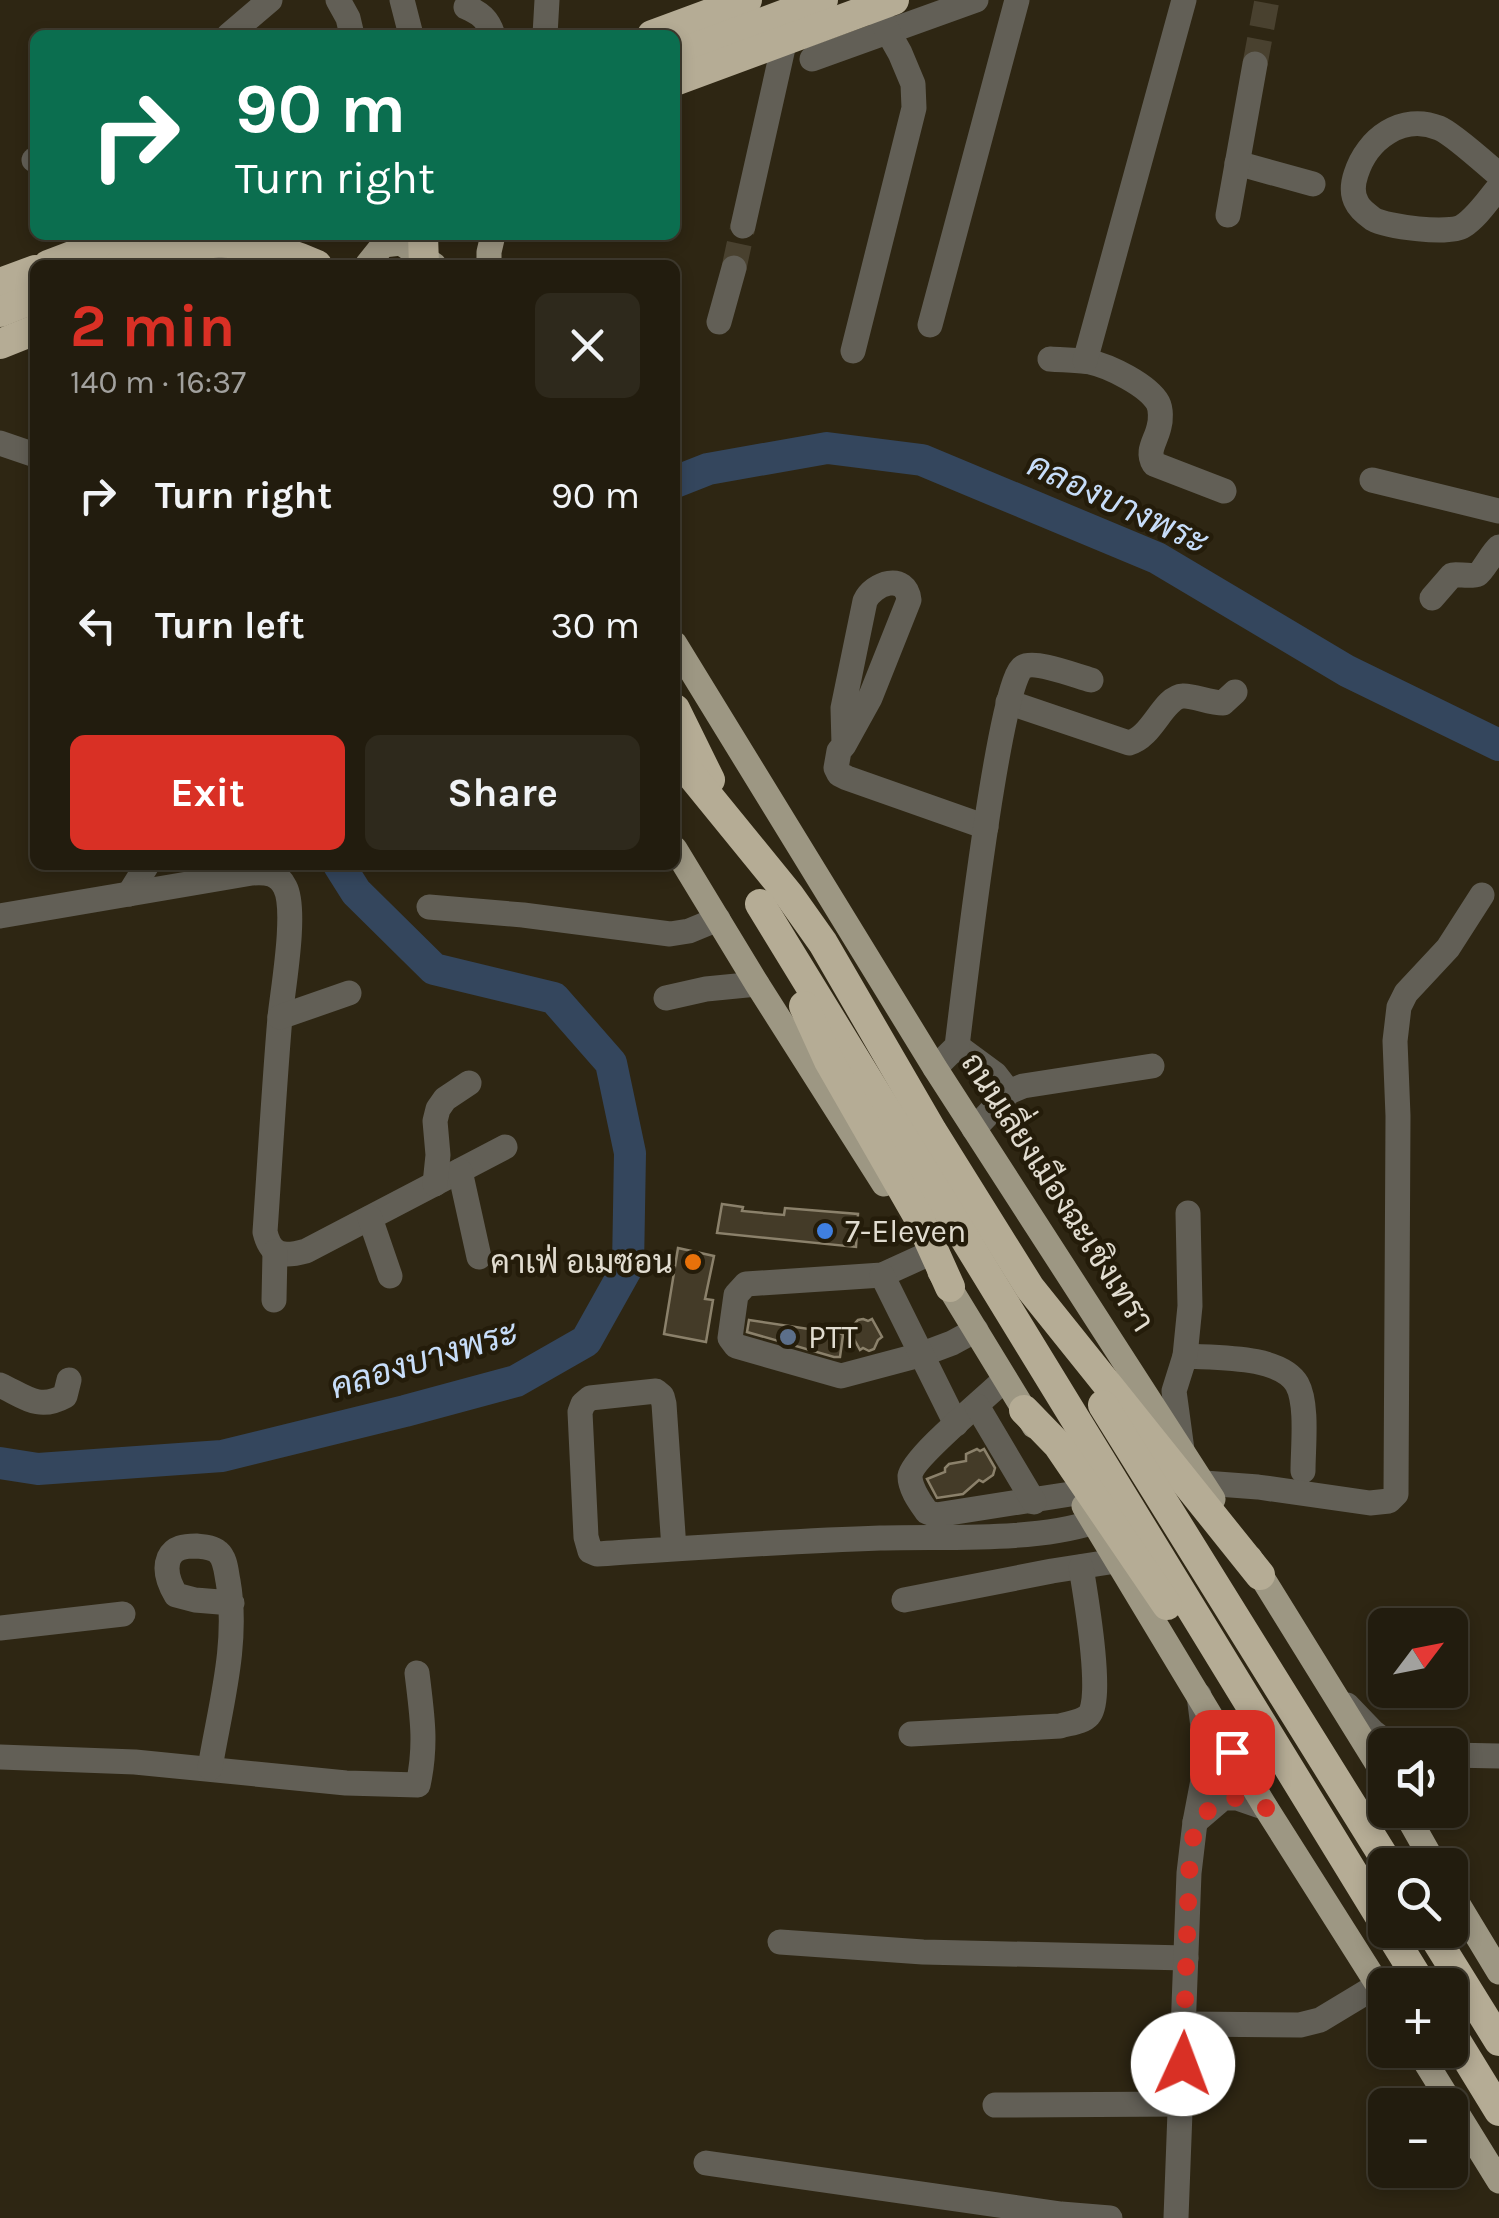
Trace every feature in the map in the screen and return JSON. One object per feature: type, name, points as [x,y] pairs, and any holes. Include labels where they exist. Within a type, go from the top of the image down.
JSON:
[{"type":"highway","points":[[665,30],[746,0]]},
{"type":"highway","points":[[680,53],[823,0]]},
{"type":"highway","points":[[680,79],[786,39],[886,13]]},
{"type":"highway","points":[[61,260],[113,240]]},
{"type":"highway","points":[[216,260],[264,240]]},
{"type":"highway","points":[[133,260],[157,251],[216,241],[260,246],[305,260]]},
{"type":"highway","points":[[0,284],[30,272]]},
{"type":"highway","points":[[0,312],[30,300]]},
{"type":"highway","points":[[0,344],[30,332]]},
{"type":"highway","points":[[680,719],[746,856],[760,904],[829,1061],[919,1218],[950,1288]]},
{"type":"highway","points":[[680,762],[814,930],[932,1131],[1378,1848]]},
{"type":"highway","points":[[760,904],[1368,1897]]},
{"type":"highway","points":[[1030,1288],[1260,1575]]},
{"type":"highway","points":[[1024,1410],[1058,1445],[1368,1900]]},
{"type":"highway","points":[[1441,1948],[1499,2041]]},
{"type":"highway","points":[[1468,2060],[1499,2111]]},
{"type":"main road","points":[[372,260],[382,245],[401,243],[426,260]]},
{"type":"main road","name":"ถนนเลี่ยงเมืองฉะเชิงเทรา","points":[[680,652],[935,1068],[1204,1483],[1368,1749]]},
{"type":"main road","points":[[680,857],[1077,1493],[1368,1969]]},
{"type":"main road","points":[[1468,1920],[1499,1972]]},
{"type":"main road","points":[[1429,2068],[1499,2181]]},
{"type":"street","points":[[235,30],[270,0]]},
{"type":"street","points":[[338,0],[351,30]]},
{"type":"street","points":[[402,0],[410,30]]},
{"type":"street","points":[[545,30],[547,0]]},
{"type":"street","points":[[812,59],[886,13],[976,0]]},
{"type":"street","points":[[930,325],[1017,0]]},
{"type":"street","points":[[1084,361],[1184,0]]},
{"type":"street","points":[[466,7],[480,13],[490,30]]},
{"type":"street","points":[[853,352],[914,108],[913,84],[886,13]]},
{"type":"street","points":[[743,226],[786,39]]},
{"type":"street","points":[[1228,215],[1255,64]]},
{"type":"street","points":[[1499,175],[1440,128],[1413,123],[1389,130],[1375,141],[1360,160],[1352,186],[1357,204],[1372,218],[1389,225],[1447,231],[1460,229],[1499,187]]},
{"type":"street","points":[[1238,163],[1313,184]]},
{"type":"street","points":[[719,322],[734,268]]},
{"type":"street","points":[[1050,359],[1084,361],[1122,374],[1150,394],[1159,404],[1159,427],[1150,452],[1154,464],[1224,491]]},
{"type":"street","points":[[0,442],[30,453]]},
{"type":"street","points":[[1372,480],[1496,506]]},
{"type":"street","points":[[1432,598],[1452,576],[1481,573],[1499,546]]},
{"type":"street","points":[[844,745],[842,708],[864,601],[869,592],[895,582],[908,590],[909,600],[870,698],[836,761],[836,768],[839,774],[986,827]]},
{"type":"street","points":[[935,1068],[957,1046],[986,827],[1008,702],[1019,670],[1035,664],[1090,680]]},
{"type":"street","points":[[1008,702],[1129,743],[1143,737],[1176,698],[1222,704],[1235,692]]},
{"type":"street","points":[[129,894],[144,870]]},
{"type":"street","points":[[0,916],[252,873],[266,872],[284,884],[289,898],[288,947],[264,1232],[276,1252],[292,1255],[306,1251],[506,1147]]},
{"type":"street","points":[[1204,1483],[1370,1503],[1389,1501],[1396,1494],[1395,1041],[1406,993],[1448,948],[1482,896]]},
{"type":"street","points":[[429,906],[670,934],[718,919]]},
{"type":"street","points":[[666,998],[756,984]]},
{"type":"street","points":[[280,1017],[349,994]]},
{"type":"street","points":[[957,1046],[995,1074],[1008,1092]]},
{"type":"street","points":[[974,1129],[1008,1092],[1040,1082],[1152,1066]]},
{"type":"street","points":[[435,1184],[438,1109],[445,1098],[469,1083]]},
{"type":"street","points":[[460,1171],[479,1257]]},
{"type":"street","points":[[1182,1450],[1174,1391],[1185,1356],[1190,1306],[1188,1212]]},
{"type":"street","points":[[370,1218],[390,1276]]},
{"type":"street","points":[[274,1300],[276,1252]]},
{"type":"street","points":[[928,1254],[882,1275],[746,1284],[736,1295],[730,1338],[736,1346],[841,1376],[920,1355],[976,1330]]},
{"type":"street","points":[[882,1275],[956,1424]]},
{"type":"street","points":[[1185,1356],[1261,1362],[1285,1371],[1297,1384],[1302,1403],[1303,1470]]},
{"type":"street","points":[[1005,1379],[912,1469],[910,1480],[927,1512],[936,1515],[1077,1493]]},
{"type":"street","points":[[0,1385],[32,1402],[59,1400],[65,1396],[69,1380]]},
{"type":"street","points":[[674,1549],[662,1396],[656,1391],[590,1398],[580,1412],[586,1537],[590,1551],[597,1554],[674,1549],[802,1540],[1049,1532],[1094,1522]]},
{"type":"street","points":[[977,1406],[1034,1502]]},
{"type":"street","points":[[904,1600],[1116,1561]]},
{"type":"street","points":[[910,1734],[1060,1726],[1084,1720],[1092,1713],[1095,1685],[1081,1567]]},
{"type":"street","points":[[210,1768],[232,1634],[232,1603]]},
{"type":"street","points":[[0,1628],[123,1614]]},
{"type":"street","points":[[1297,1637],[1353,1712],[1371,1728]]},
{"type":"street","points":[[0,1757],[210,1768],[346,1783],[418,1786],[425,1740],[417,1673]]},
{"type":"street","points":[[1176,2218],[1189,1873],[1207,1758],[1199,1695]]},
{"type":"street","points":[[1468,1755],[1499,1756]]},
{"type":"street","points":[[1195,1822],[1223,1798],[1237,1798],[1266,1808]]},
{"type":"street","points":[[780,1942],[923,1952],[1186,1958]]},
{"type":"street","points":[[1184,2024],[1300,2024],[1320,2020],[1368,1996]]},
{"type":"street","points":[[995,2105],[1181,2104]]},
{"type":"street","points":[[706,2163],[1110,2218]]},
{"type":"building","points":[[722,1204],[743,1207],[742,1211],[784,1215],[785,1208],[858,1214],[856,1247],[717,1233]]},
{"type":"building","points":[[678,1248],[714,1256],[705,1299],[713,1300],[706,1342],[664,1334]]},
{"type":"building","points":[[863,1319],[872,1319],[882,1337],[869,1351],[860,1350],[849,1330]]},
{"type":"building","points":[[749,1320],[822,1331],[830,1327],[843,1335],[840,1357],[747,1332]]},
{"type":"building","points":[[984,1449],[995,1468],[993,1475],[983,1482],[979,1480],[963,1494],[937,1498],[927,1479],[945,1472],[949,1464],[966,1461],[966,1454]]},
{"type":"waterway","name":"คลองบางพระ","points":[[680,480],[708,469],[827,448],[922,460],[1157,558],[1347,671],[1499,745]]},
{"type":"waterway","name":"คลองบางพระ","points":[[0,1463],[38,1469],[222,1456],[516,1381],[586,1341],[628,1266],[630,1153],[611,1063],[554,998],[434,969],[356,892],[342,870]]},
{"type":"tunnel","points":[[1255,64],[1267,0]]},
{"type":"tunnel","points":[[734,268],[743,226]]},
{"type":"place","name":"7-Eleven","points":[[825,1231]]},
{"type":"place","name":"คาเฟ่ อเมซอน","points":[[693,1262]]},
{"type":"place","name":"PTT","points":[[788,1337]]},
{"type":"route","points":[[1183,2064],[1189,1873],[1195,1822],[1223,1798],[1237,1798],[1266,1808],[1232,1752]]}]
